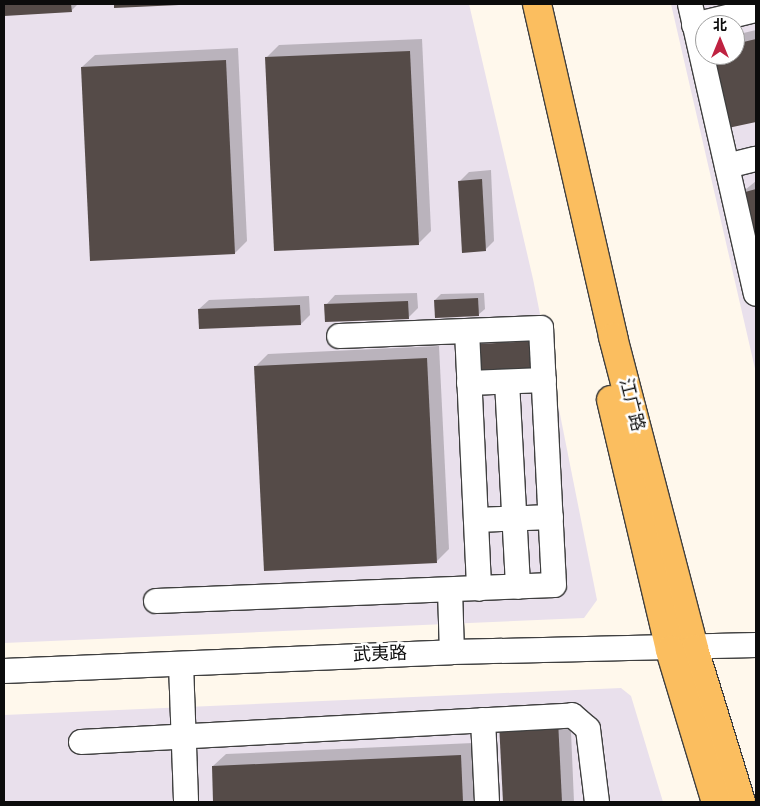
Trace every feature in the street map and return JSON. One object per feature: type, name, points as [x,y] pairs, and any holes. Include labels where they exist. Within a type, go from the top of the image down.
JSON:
[{"type":"main road","name":"江广路","points":[[520,4],[682,649],[741,802]]},
{"type":"main road","name":"江广路","points":[[537,4],[614,337],[716,802]]},
{"type":"street","points":[[756,10],[692,14],[756,294]]},
{"type":"street","points":[[727,166],[756,159]]},
{"type":"street","points":[[156,601],[554,585],[541,328],[339,336]]},
{"type":"street","points":[[467,330],[479,589]]},
{"type":"street","points":[[470,384],[544,380]]},
{"type":"street","points":[[508,382],[518,587]]},
{"type":"street","points":[[476,520],[551,517]]},
{"type":"street","points":[[450,590],[452,652]]},
{"type":"street","name":"武夷路","points":[[4,671],[452,652],[682,649],[756,645]]},
{"type":"street","points":[[181,664],[186,802]]},
{"type":"street","points":[[81,742],[184,738],[572,715],[588,730],[598,802]]},
{"type":"street","points":[[483,720],[487,802]]},
{"type":"shaded area","points":[[4,4],[469,4],[533,279],[597,600],[584,618],[4,643]]},
{"type":"shaded area","points":[[671,4],[756,4],[756,373]]},
{"type":"shaded area","points":[[621,688],[631,696],[663,802],[4,802],[4,715]]},
{"type":"building","points":[[4,4],[71,4],[72,12],[4,16]]},
{"type":"building","points":[[114,4],[179,4],[179,5],[114,8]]},
{"type":"building","points":[[756,39],[756,122],[728,128],[713,65],[745,65],[745,42]]},
{"type":"building","points":[[410,51],[419,245],[274,251],[265,57]]},
{"type":"building","points":[[226,60],[235,254],[90,261],[81,67]]},
{"type":"building","points":[[482,179],[486,251],[462,253],[458,181]]},
{"type":"building","points":[[756,189],[756,266],[738,194]]},
{"type":"building","points":[[478,298],[479,316],[435,318],[434,300]]},
{"type":"building","points":[[408,301],[409,319],[325,322],[324,304]]},
{"type":"building","points":[[300,305],[301,325],[199,329],[198,309]]},
{"type":"building","points":[[533,341],[534,372],[481,375],[479,344]]},
{"type":"building","points":[[427,358],[437,563],[264,571],[254,366]]},
{"type":"building","points":[[558,720],[562,802],[503,802],[499,723]]},
{"type":"building","points":[[461,755],[463,802],[213,802],[212,766]]}]
